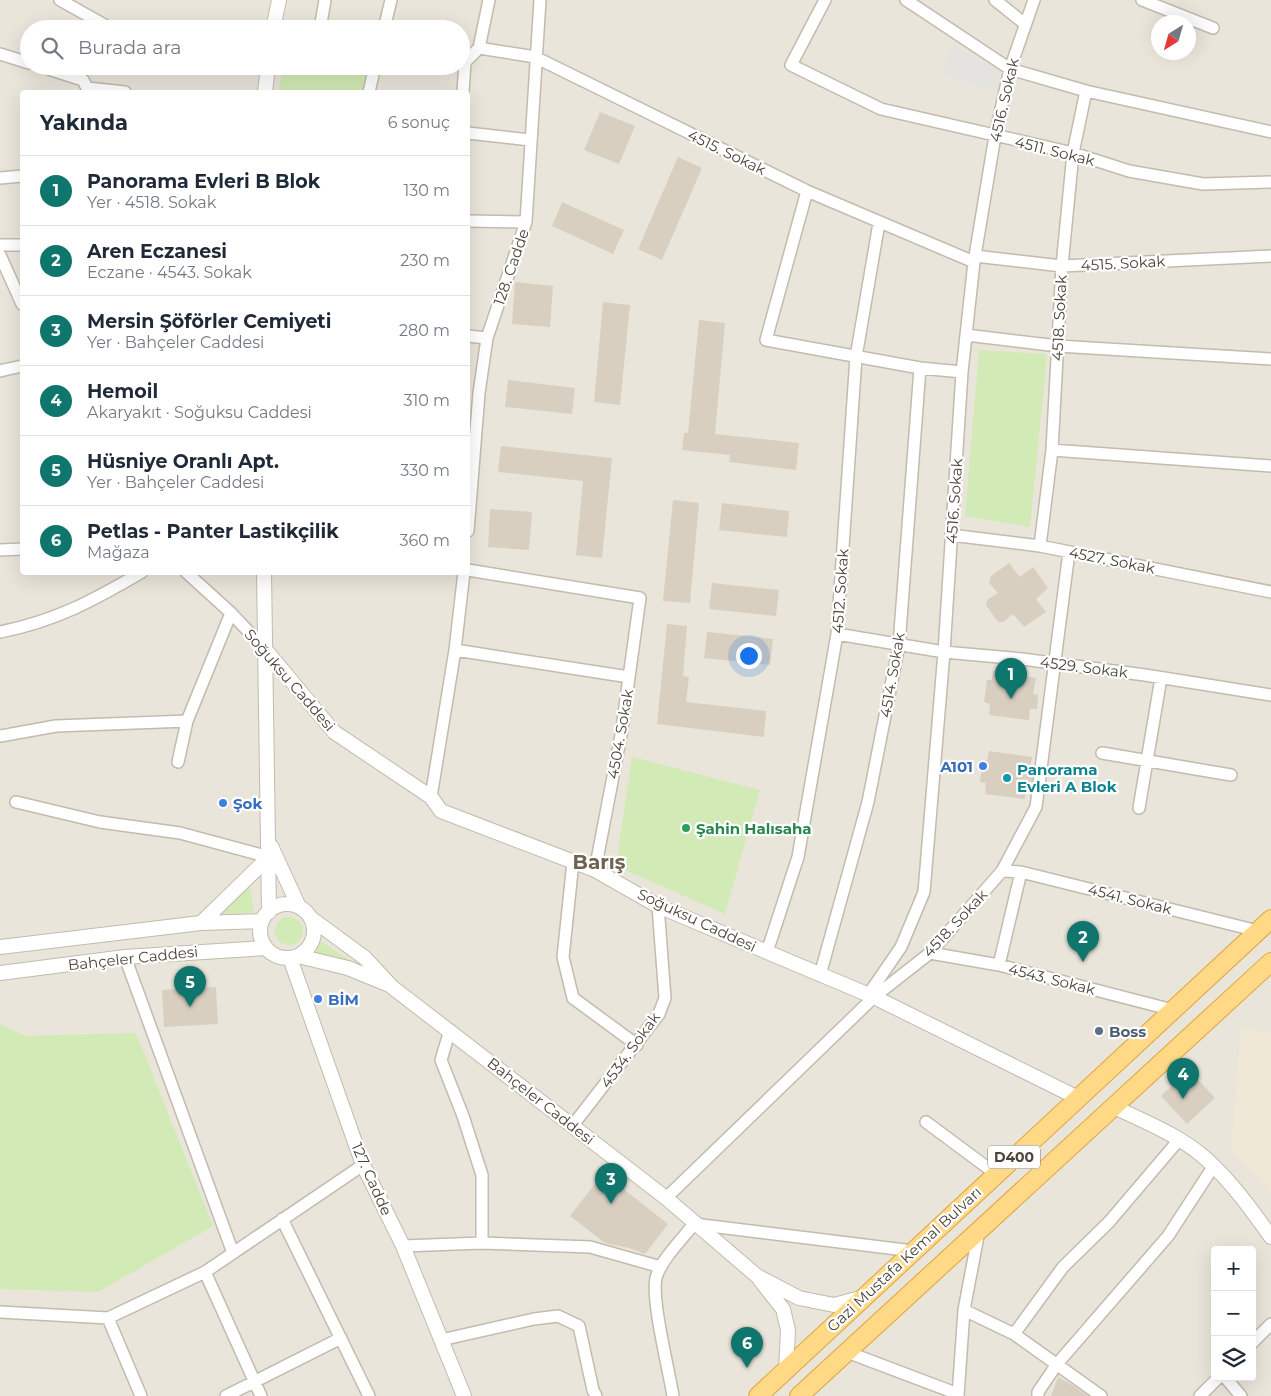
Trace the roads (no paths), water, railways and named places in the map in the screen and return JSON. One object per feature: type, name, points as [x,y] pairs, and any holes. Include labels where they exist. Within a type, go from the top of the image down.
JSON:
[{"type":"highway","name":"Gazi Mustafa Kemal Bulvarı","points":[[758,1396],[1265,925]]},
{"type":"highway","name":"Gazi Mustafa Kemal Bulvarı","points":[[798,1396],[1271,962]]},
{"type":"street","points":[[60,0],[96,20]]},
{"type":"street","points":[[275,20],[279,0]]},
{"type":"street","points":[[321,20],[324,0]]},
{"type":"street","points":[[386,20],[391,0]]},
{"type":"street","points":[[470,57],[479,48],[489,0]]},
{"type":"street","name":"128. Cadde","points":[[470,503],[478,393],[487,338],[526,222],[540,0]]},
{"type":"street","name":"4511. Sokak","points":[[825,0],[791,65],[881,109],[1073,153],[1129,171],[1203,184],[1271,182]]},
{"type":"street","points":[[906,0],[1010,69],[1086,91],[1271,132]]},
{"type":"street","points":[[995,0],[1025,24]]},
{"type":"street","name":"4516. Sokak","points":[[871,996],[901,947],[924,892],[944,652],[962,372],[974,259],[995,136],[1010,69],[1034,0]]},
{"type":"street","points":[[1142,0],[1213,28]]},
{"type":"street","name":"4515. Sokak","points":[[479,48],[535,57],[807,191],[879,223],[974,259],[1062,266],[1271,256]]},
{"type":"street","points":[[0,54],[20,60]]},
{"type":"street","points":[[67,75],[83,80],[87,88],[96,90]]},
{"type":"street","points":[[265,90],[267,75]]},
{"type":"street","points":[[369,90],[373,75]]},
{"type":"street","points":[[462,90],[464,75]]},
{"type":"street","name":"4518. Sokak","points":[[1040,546],[1052,450],[1062,266],[1073,153],[1086,91]]},
{"type":"street","points":[[470,133],[530,140]]},
{"type":"street","points":[[0,178],[20,176]]},
{"type":"street","points":[[807,191],[766,340],[920,368],[962,372]]},
{"type":"street","points":[[470,221],[526,222]]},
{"type":"street","name":"4512. Sokak","points":[[767,952],[798,857],[837,634],[856,356],[879,223]]},
{"type":"street","points":[[0,245],[20,244]]},
{"type":"street","points":[[0,256],[20,297]]},
{"type":"street","points":[[966,335],[1058,346],[1271,359]]},
{"type":"street","points":[[470,336],[487,338]]},
{"type":"street","points":[[0,372],[20,367]]},
{"type":"street","name":"4514. Sokak","points":[[820,975],[868,802],[899,645],[920,368]]},
{"type":"street","points":[[1052,450],[1271,466]]},
{"type":"street","name":"4527. Sokak","points":[[951,535],[1040,546],[1271,592]]},
{"type":"street","points":[[0,550],[20,549]]},
{"type":"street","name":"4518. Sokak","points":[[666,1198],[871,996],[930,953],[1002,871],[1036,808],[1069,552]]},
{"type":"street","name":"4504. Sokak","points":[[470,570],[640,598],[621,735],[595,870]]},
{"type":"street","points":[[0,632],[33,626],[84,606],[137,575]]},
{"type":"street","name":"Soğuksu Caddesi","points":[[189,575],[264,648],[334,732],[430,796],[441,811],[595,870],[658,906],[871,996],[1078,1098]]},
{"type":"street","points":[[264,575],[269,857],[265,916],[261,940],[272,954],[348,968],[392,987]]},
{"type":"street","points":[[430,796],[455,650],[464,575]]},
{"type":"street","points":[[178,762],[187,721],[231,614]]},
{"type":"street","name":"4529. Sokak","points":[[837,634],[944,652],[1161,678],[1271,695]]},
{"type":"street","points":[[455,650],[629,677]]},
{"type":"street","points":[[1140,808],[1146,761],[1161,678]]},
{"type":"street","points":[[0,736],[56,726],[187,721]]},
{"type":"street","points":[[1102,753],[1231,775]]},
{"type":"street","points":[[16,802],[100,822],[180,833],[269,857]]},
{"type":"street","points":[[269,841],[299,907],[312,919],[365,958],[392,987]]},
{"type":"street","points":[[201,923],[269,857]]},
{"type":"street","points":[[573,862],[563,958],[573,998],[638,1044]]},
{"type":"street","name":"4541. Sokak","points":[[1002,871],[1021,872],[1265,925]]},
{"type":"street","points":[[999,966],[1021,872]]},
{"type":"street","points":[[265,916],[282,904],[299,907]]},
{"type":"street","name":"4534. Sokak","points":[[573,1125],[638,1044],[659,1014],[665,998],[658,906]]},
{"type":"street","name":"Bahçeler Caddesi","points":[[0,947],[265,916]]},
{"type":"street","points":[[294,957],[311,944],[314,928],[312,919]]},
{"type":"street","name":"Bahçeler Caddesi","points":[[0,973],[125,957],[266,948]]},
{"type":"street","name":"4543. Sokak","points":[[930,953],[999,966],[1172,1010]]},
{"type":"street","points":[[125,957],[233,1253]]},
{"type":"street","name":"127. Cadde","points":[[294,957],[363,1165],[403,1246],[464,1396]]},
{"type":"street","name":"Bahçeler Caddesi","points":[[392,987],[666,1198],[694,1224],[757,1276]]},
{"type":"street","points":[[450,1030],[441,1060],[463,1116],[482,1175],[482,1243]]},
{"type":"street","points":[[1112,1106],[1161,1130],[1204,1158],[1241,1195],[1271,1237]]},
{"type":"street","points":[[926,1122],[996,1174]]},
{"type":"street","points":[[1014,1334],[1063,1267],[1109,1222],[1178,1141]]},
{"type":"street","points":[[0,1312],[108,1318],[205,1272],[363,1165]]},
{"type":"street","points":[[1038,1396],[1038,1392],[1057,1364],[1168,1236],[1213,1167]]},
{"type":"street","points":[[282,1219],[369,1396]]},
{"type":"street","points":[[673,1396],[656,1301],[656,1278],[660,1267],[694,1224],[913,1251]]},
{"type":"street","points":[[847,1352],[958,1395],[964,1310],[979,1229]]},
{"type":"street","points":[[403,1246],[482,1243],[590,1247],[660,1267]]},
{"type":"street","points":[[205,1272],[261,1396]]},
{"type":"street","points":[[757,1276],[799,1298],[834,1305],[864,1296]]},
{"type":"street","points":[[757,1276],[783,1309],[788,1330],[786,1370]]},
{"type":"street","points":[[964,1310],[1014,1334],[1101,1396]]},
{"type":"street","points":[[441,1340],[534,1319],[558,1316],[579,1326],[592,1390],[596,1396]]},
{"type":"street","points":[[108,1318],[141,1396]]},
{"type":"street","points":[[1256,1340],[1271,1324]]},
{"type":"street","points":[[226,1396],[341,1338]]},
{"type":"street","points":[[1200,1396],[1215,1381]]},
{"type":"street","points":[[1228,1381],[1241,1396]]},
{"type":"place","name":"Panorama Evleri B Blok","points":[[1011,699]]},
{"type":"place","name":"A101","points":[[983,766]]},
{"type":"place","name":"Panorama Evleri A Blok","points":[[1007,778]]},
{"type":"place","name":"Şok","points":[[223,803]]},
{"type":"place","name":"Şahin Halısaha","points":[[686,828]]},
{"type":"place","name":"Aren Eczanesi","points":[[1083,962]]},
{"type":"place","name":"BİM","points":[[318,999]]},
{"type":"place","name":"Hüsniye Oranlı Apt.","points":[[190,1007]]},
{"type":"place","name":"Boss","points":[[1099,1031]]},
{"type":"place","name":"Hemoil","points":[[1183,1099]]},
{"type":"place","name":"Mersin Şöförler Cemiyeti","points":[[611,1204]]},
{"type":"place","name":"Petlas - Panter Lastikçilik","points":[[747,1368]]},
{"type":"district","name":"Barış","points":[[599,862]]}]
